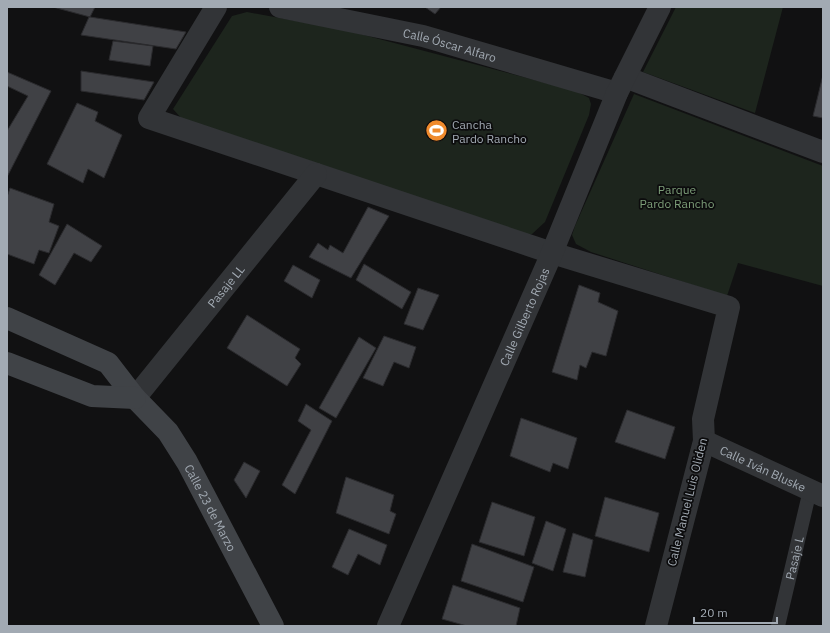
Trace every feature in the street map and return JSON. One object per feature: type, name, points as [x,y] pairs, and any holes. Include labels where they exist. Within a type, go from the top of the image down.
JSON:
[{"type":"street","points":[[216,7],[148,118],[552,253]]},
{"type":"street","name":"Calle Óscar Alfaro","points":[[280,7],[422,36],[621,85],[823,152]]},
{"type":"street","name":"Calle Gilberto Rojas","points":[[388,626],[552,253],[621,85],[660,7]]},
{"type":"street","name":"Pasaje LL","points":[[135,398],[316,174]]},
{"type":"street","name":"Calle Manuel Luis Oliden","points":[[552,253],[729,307],[703,419],[704,441],[656,626]]},
{"type":"street","name":"Calle 23 de Marzo","points":[[7,318],[108,363],[135,398],[168,432],[187,462],[273,626]]},
{"type":"street","points":[[7,363],[92,396],[135,398]]},
{"type":"street","name":"Calle Iván Bluske","points":[[704,441],[817,493]]},
{"type":"lane","name":"Pasaje L","points":[[778,626],[817,493]]},
{"type":"green space","points":[[676,7],[783,7],[755,113],[643,72]]},
{"type":"green space","points":[[247,12],[345,30],[576,91],[589,98],[591,104],[589,115],[545,222],[532,234],[523,235],[182,119],[173,109],[232,16]]},
{"type":"green space","name":"Parque Pardo Rancho","points":[[634,94],[823,166],[823,286],[738,263],[727,296],[591,252],[576,244],[572,235],[575,226]]},
{"type":"building","points":[[53,7],[95,7],[90,17]]},
{"type":"building","points":[[425,7],[441,7],[435,14]]},
{"type":"building","points":[[89,17],[186,32],[176,49],[81,35]]},
{"type":"building","points":[[113,41],[153,46],[150,66],[109,60]]},
{"type":"building","points":[[81,71],[154,82],[144,100],[81,91]]},
{"type":"building","points":[[7,72],[51,91],[7,177],[7,131],[28,96],[7,86]]},
{"type":"building","points":[[823,75],[823,118],[813,116]]},
{"type":"building","points":[[77,103],[98,112],[95,121],[122,135],[104,178],[88,169],[83,183],[47,164]]},
{"type":"building","points":[[10,188],[54,204],[49,222],[59,226],[49,253],[39,250],[34,264],[7,254],[7,197]]},
{"type":"building","points":[[368,207],[389,216],[351,278],[309,257],[318,243],[328,250],[330,245],[343,253]]},
{"type":"building","points":[[67,224],[102,246],[91,262],[74,253],[55,285],[39,275]]},
{"type":"building","points":[[364,264],[411,292],[402,309],[356,280]]},
{"type":"building","points":[[293,265],[320,280],[312,298],[284,281]]},
{"type":"building","points":[[579,285],[600,293],[598,302],[618,311],[606,356],[592,352],[586,368],[580,365],[577,380],[552,372]]},
{"type":"building","points":[[418,288],[439,295],[423,330],[404,324]]},
{"type":"building","points":[[247,315],[300,349],[295,358],[301,364],[287,386],[227,348]]},
{"type":"building","points":[[384,336],[416,347],[409,368],[394,362],[383,386],[363,378]]},
{"type":"building","points":[[359,337],[376,348],[336,418],[319,408]]},
{"type":"building","points":[[306,404],[332,421],[295,494],[282,485],[311,430],[298,421]]},
{"type":"building","points":[[627,410],[675,427],[665,459],[615,442]]},
{"type":"building","points":[[521,418],[577,438],[568,469],[553,463],[550,472],[510,456]]},
{"type":"building","points":[[244,462],[260,471],[246,498],[234,480]]},
{"type":"building","points":[[346,477],[394,495],[390,511],[396,514],[389,534],[336,513]]},
{"type":"building","points":[[605,497],[659,513],[649,552],[595,536]]},
{"type":"building","points":[[492,502],[535,517],[524,556],[479,542]]},
{"type":"building","points":[[546,521],[566,529],[553,571],[532,563]]},
{"type":"building","points":[[349,529],[387,545],[380,565],[358,554],[348,575],[332,567]]},
{"type":"building","points":[[573,533],[593,540],[585,577],[563,572]]},
{"type":"building","points":[[472,544],[534,567],[523,602],[461,581]]},
{"type":"building","points":[[453,585],[520,608],[516,626],[467,626],[442,619]]},
{"type":"place","name":"Cancha Pardo Rancho","points":[[437,131]]}]
